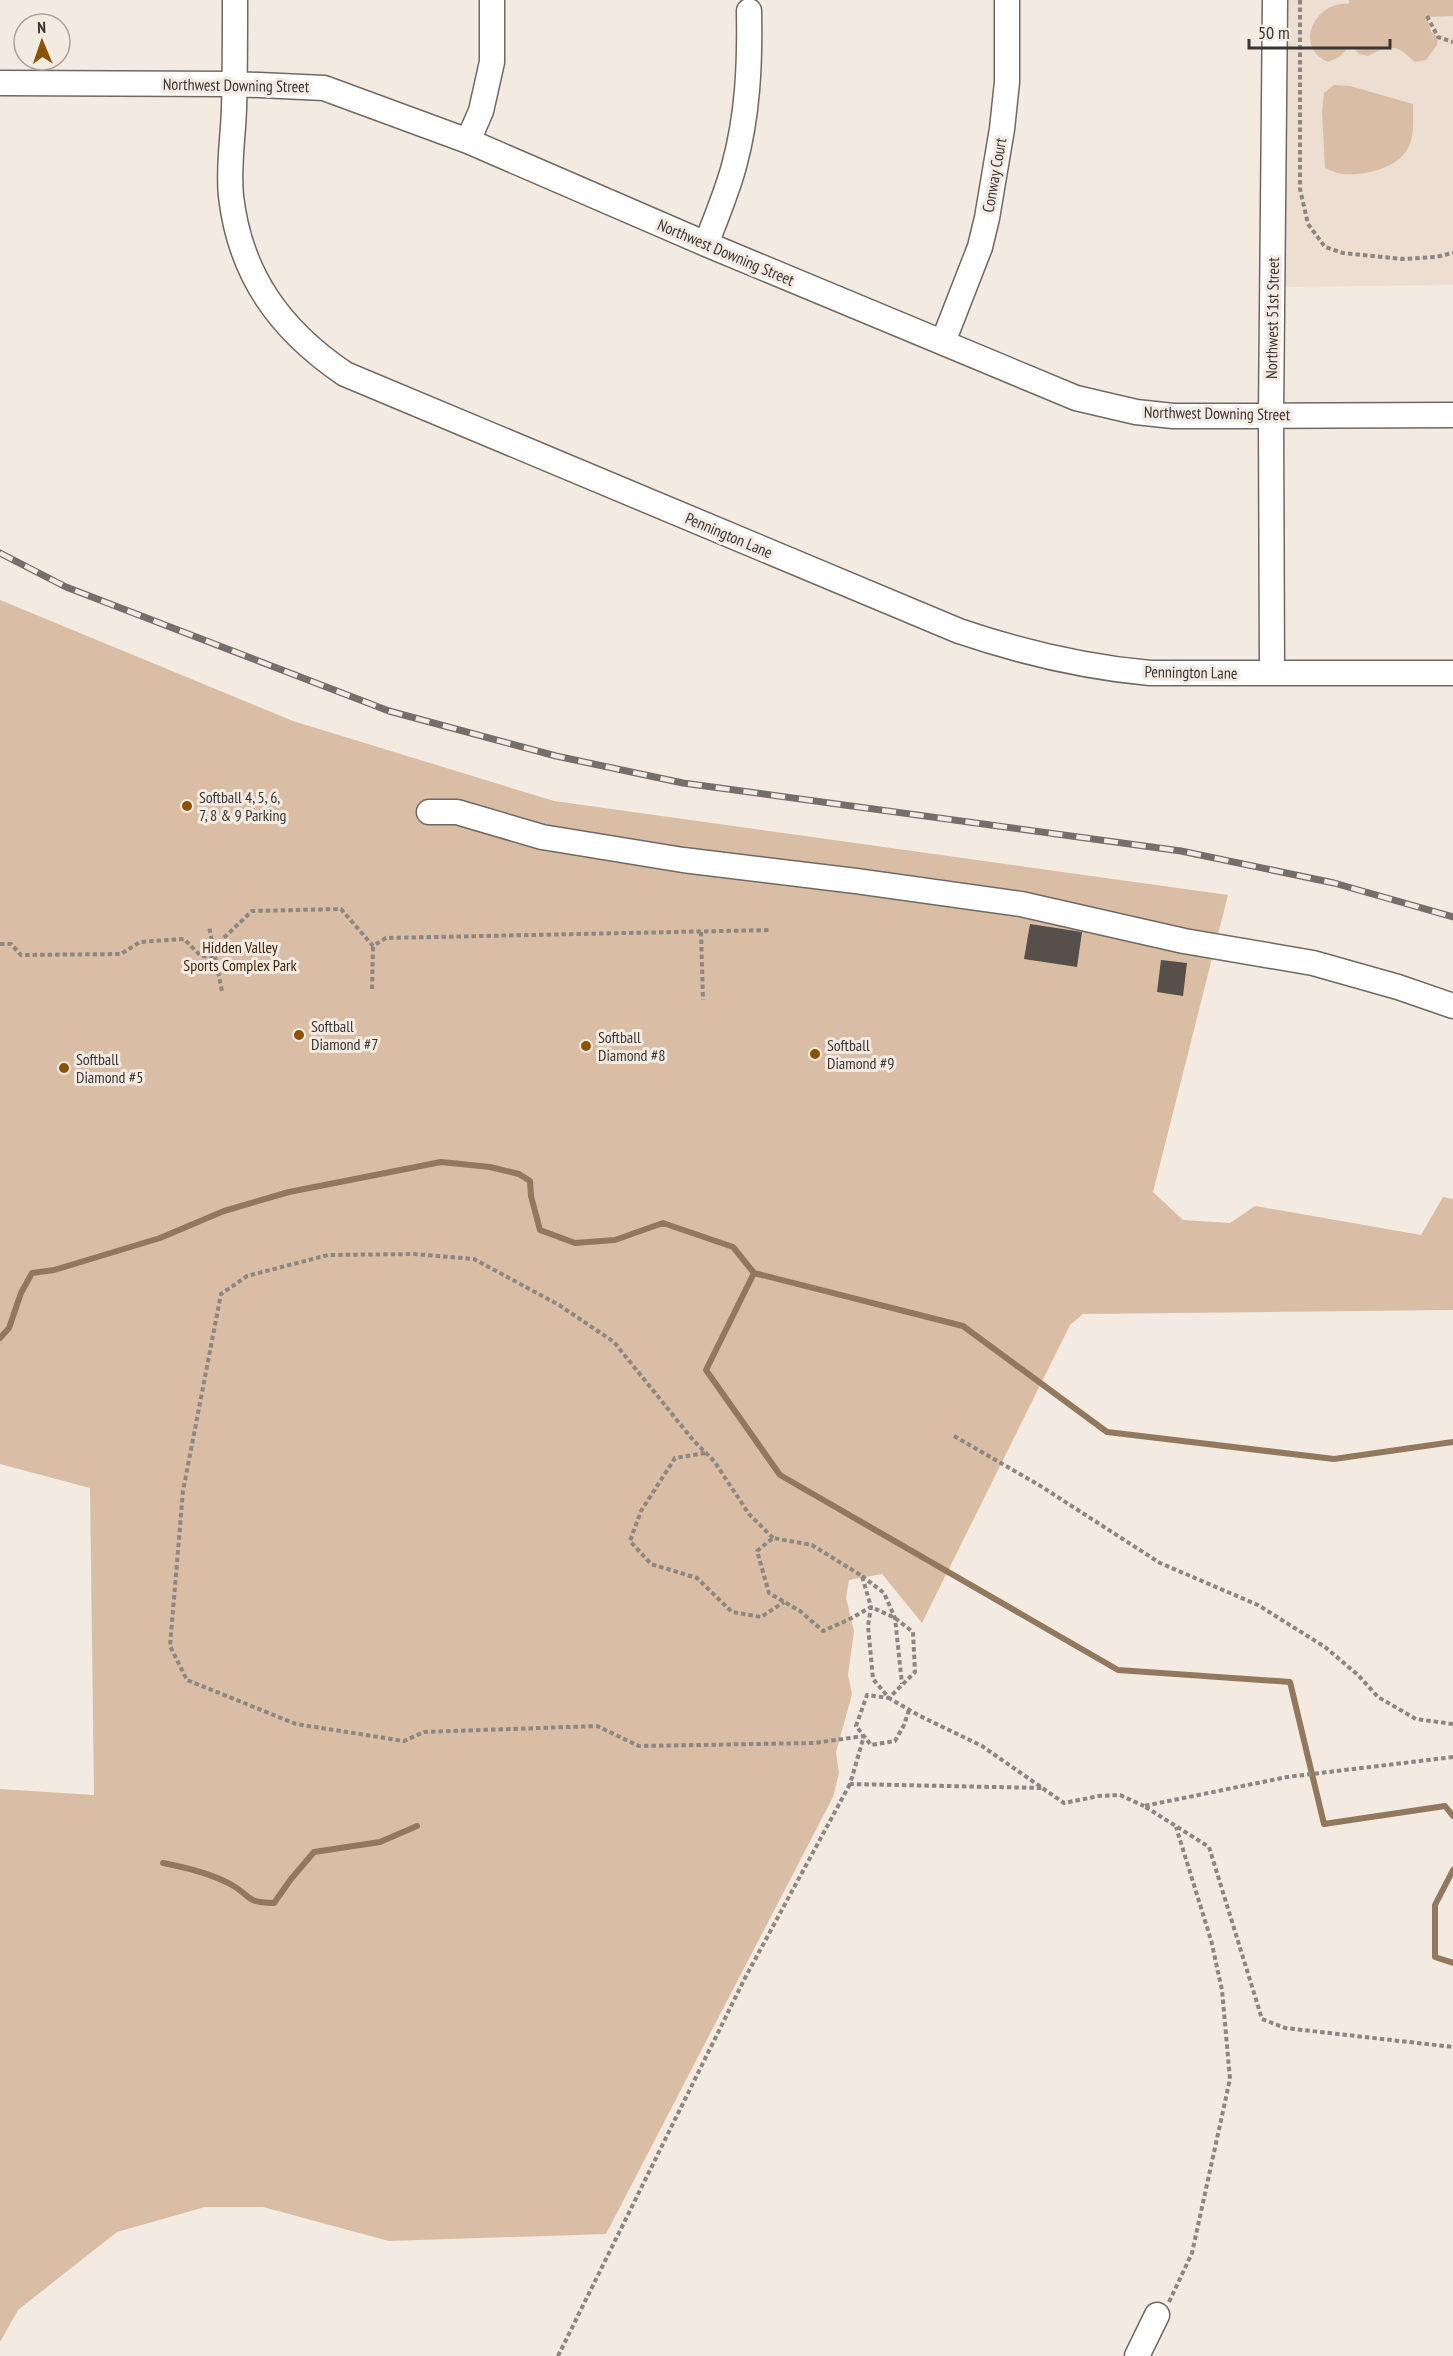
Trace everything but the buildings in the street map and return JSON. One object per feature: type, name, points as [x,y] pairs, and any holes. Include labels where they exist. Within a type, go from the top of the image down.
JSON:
[{"type":"street","name":"Pennington Lane","points":[[235,0],[231,194],[242,249],[250,269],[277,315],[322,359],[345,374],[959,631],[999,645],[1105,669],[1150,673],[1453,673]]},
{"type":"street","points":[[468,141],[481,111],[492,62],[492,0]]},
{"type":"street","name":"Conway Court","points":[[943,342],[980,247],[987,218],[1002,129],[1007,82],[1007,0]]},
{"type":"street","name":"Northwest 51st Street","points":[[1272,673],[1271,415],[1275,0]]},
{"type":"street","points":[[706,244],[734,167],[742,132],[749,66],[749,11]]},
{"type":"street","name":"Northwest Downing Street","points":[[0,83],[235,84],[324,88],[468,141],[706,244],[1077,398],[1173,416],[1453,415]]},
{"type":"street","points":[[429,812],[457,812],[542,837],[683,860],[1021,904],[1184,941],[1313,963],[1398,987],[1453,1006]]},
{"type":"street","points":[[1137,2356],[1157,2315]]},
{"type":"path","points":[[1300,0],[1300,189],[1308,224],[1325,247],[1343,253],[1402,259],[1436,257],[1453,253]]},
{"type":"path","points":[[1427,16],[1438,38],[1453,42]]},
{"type":"path","points":[[213,948],[252,911],[340,909],[373,946],[372,989]]},
{"type":"path","points":[[209,926],[222,991]]},
{"type":"path","points":[[373,946],[386,938],[771,930]]},
{"type":"path","points":[[701,932],[703,1000]]},
{"type":"path","points":[[0,944],[11,944],[21,955],[121,954],[140,942],[184,939],[201,956],[215,957]]},
{"type":"path","points":[[864,1736],[814,1743],[639,1746],[597,1726],[424,1732],[404,1741],[296,1724],[187,1680],[170,1646],[183,1491],[221,1294],[247,1276],[328,1255],[414,1254],[474,1259],[559,1305],[614,1342],[693,1440],[714,1461],[749,1514],[773,1538],[812,1545],[862,1575],[884,1593],[895,1618],[902,1684]]},
{"type":"path","points":[[954,1436],[1039,1485],[1160,1563],[1258,1605],[1325,1647],[1358,1675],[1378,1697],[1416,1719],[1453,1724]]},
{"type":"path","points":[[706,1453],[675,1458],[641,1511],[630,1541],[651,1564],[697,1578],[732,1612],[762,1617],[784,1602]]},
{"type":"path","points":[[773,1538],[757,1551],[770,1593],[823,1630],[849,1620],[871,1607]]},
{"type":"path","points":[[862,1575],[871,1607],[868,1626],[873,1679],[889,1698],[982,1746],[1064,1803],[1099,1796],[1120,1795],[1144,1806],[1209,1847],[1262,2019],[1285,2028],[1453,2047]]},
{"type":"path","points":[[871,1607],[895,1618],[913,1632],[915,1672],[889,1698]]},
{"type":"path","points":[[889,1698],[867,1695],[856,1726],[871,1745],[895,1741],[909,1710]]},
{"type":"path","points":[[558,2356],[745,1978],[850,1784],[864,1736]]},
{"type":"path","points":[[1144,1806],[1287,1777],[1453,1757]]},
{"type":"path","points":[[850,1784],[1042,1788]]},
{"type":"path","points":[[1157,2315],[1168,2306],[1192,2253],[1230,2079],[1222,1990],[1211,1940],[1176,1827]]},
{"type":"shaded area","points":[[1275,0],[1453,0],[1453,285],[1272,287]]},
{"type":"green space","points":[[1349,0],[1453,0],[1453,16],[1427,17],[1431,32],[1438,37],[1437,45],[1426,60],[1415,62],[1403,52],[1393,48],[1382,49],[1368,56],[1348,48],[1339,57],[1328,62],[1317,55],[1311,46],[1310,36],[1313,26],[1318,17],[1327,9],[1349,4]]},
{"type":"green space","points":[[1334,85],[1350,86],[1413,104],[1410,145],[1402,157],[1378,170],[1360,174],[1341,174],[1325,168],[1322,112],[1324,93]]},
{"type":"green space","name":"Hidden Valley Sports Complex Park","points":[[0,600],[293,721],[554,801],[1228,895],[1153,1192],[1183,1220],[1230,1223],[1255,1206],[1421,1235],[1443,1197],[1453,1199],[1453,1310],[1083,1314],[1070,1325],[922,1623],[882,1574],[849,1580],[846,1598],[854,1631],[848,1675],[852,1694],[836,1752],[839,1773],[833,1797],[606,2234],[389,2241],[263,2207],[205,2207],[117,2232],[18,2310],[0,2342],[0,1789],[94,1795],[90,1488],[0,1464]]},
{"type":"waterway","points":[[0,1338],[9,1328],[21,1293],[32,1273],[54,1270],[160,1238],[224,1211],[289,1192],[441,1162],[490,1167],[519,1174],[530,1181],[531,1196],[540,1230],[575,1243],[615,1240],[663,1223],[733,1247],[754,1273],[706,1370],[780,1475],[1118,1670],[1290,1682],[1324,1824],[1445,1806],[1453,1816]]},
{"type":"waterway","points":[[754,1273],[963,1326],[1107,1432],[1334,1459],[1453,1442]]},
{"type":"waterway","points":[[163,1863],[217,1878],[239,1889],[253,1900],[274,1903],[314,1852],[380,1842],[417,1826]]},
{"type":"waterway","points":[[1453,1870],[1435,1905],[1435,1957],[1453,1963]]},
{"type":"railway","points":[[0,553],[66,587],[389,711],[556,756],[683,783],[1181,851],[1334,883],[1453,917]]},
{"type":"place","name":"Softball 4, 5, 6, 7, 8 & 9 Parking","points":[[187,806]]},
{"type":"place","name":"Softball Diamond #7","points":[[299,1035]]},
{"type":"place","name":"Softball Diamond #8","points":[[586,1046]]},
{"type":"place","name":"Softball Diamond #9","points":[[815,1054]]},
{"type":"place","name":"Softball Diamond #5","points":[[64,1068]]}]
